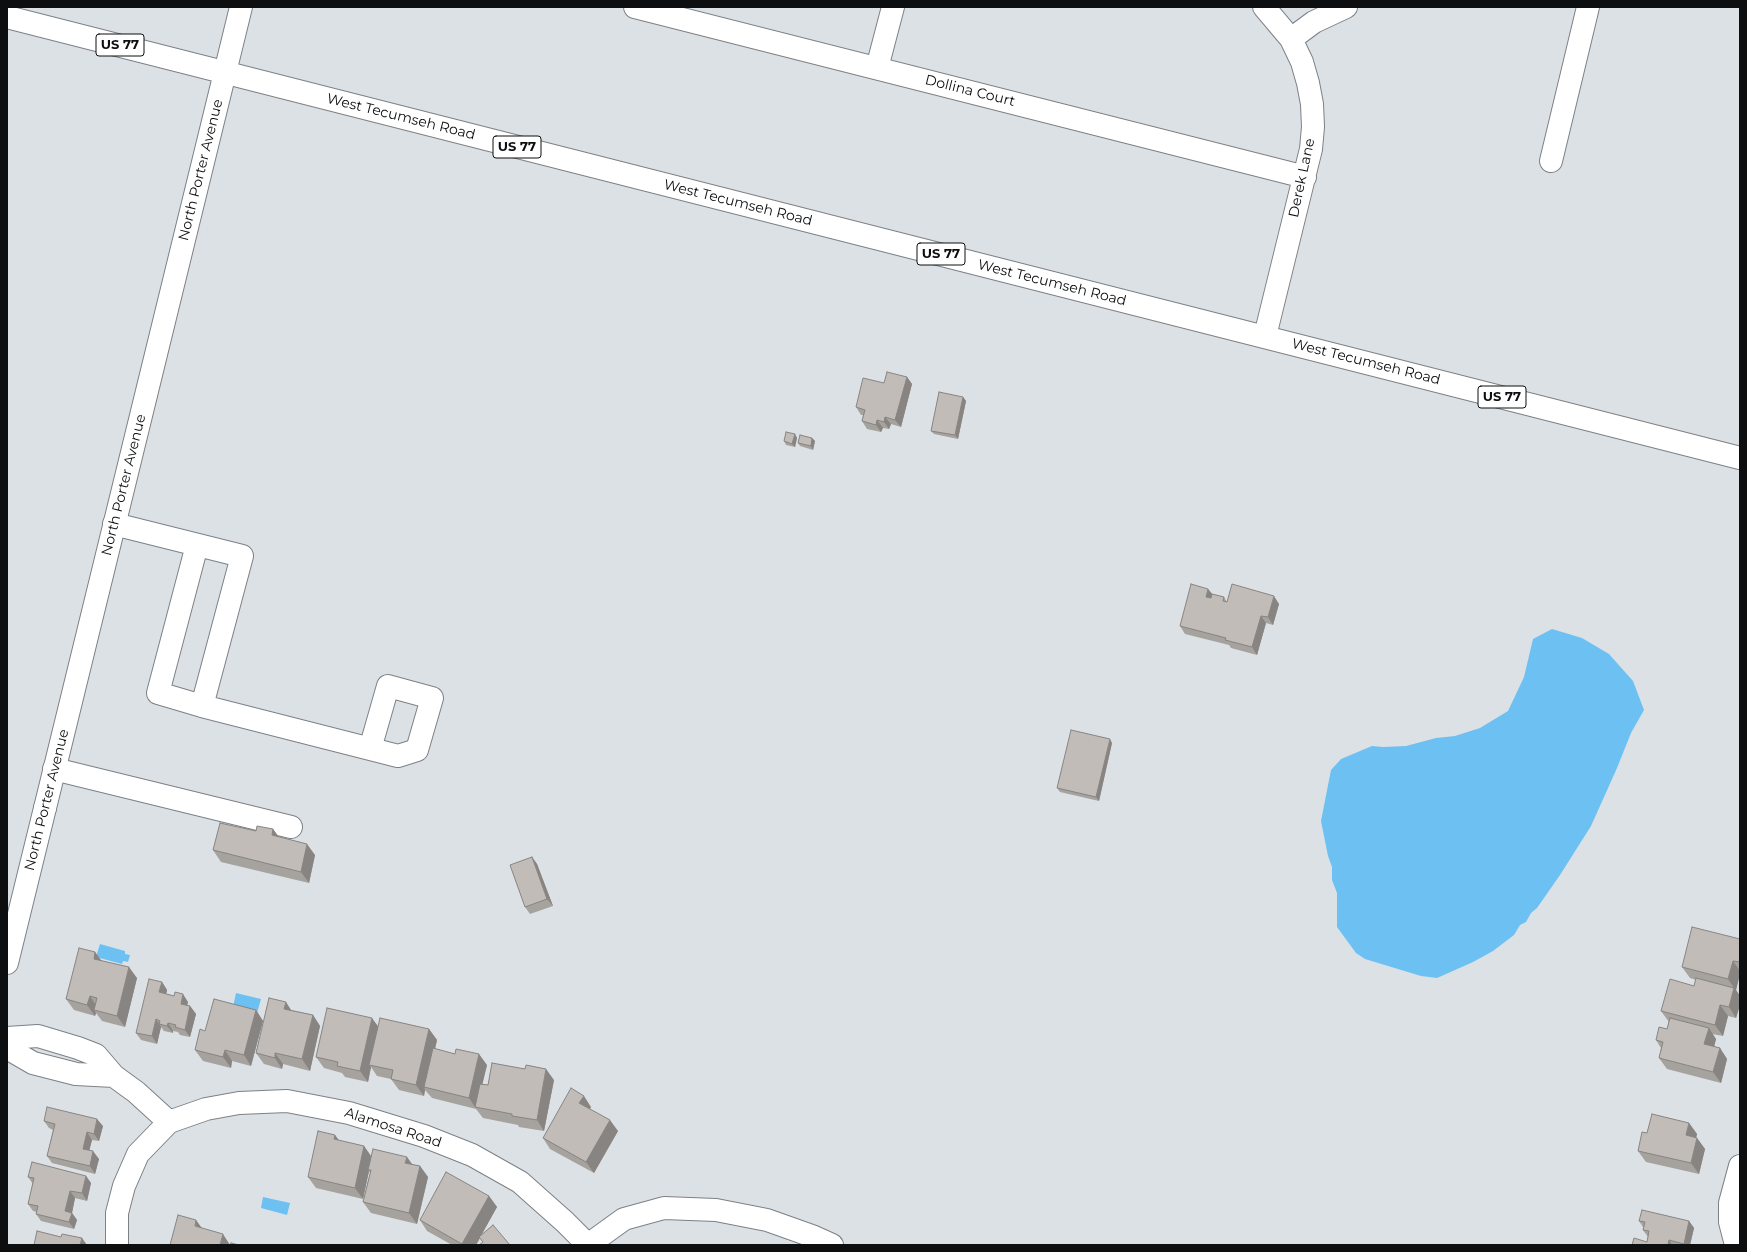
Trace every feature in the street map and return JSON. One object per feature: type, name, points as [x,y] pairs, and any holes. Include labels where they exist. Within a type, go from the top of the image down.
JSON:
[{"type":"street","name":"North Porter Avenue","points":[[7,963],[241,7]]},
{"type":"street","name":"Dollina Court","points":[[635,7],[1305,177]]},
{"type":"street","points":[[877,68],[893,7]]},
{"type":"street","name":"Derek Lane","points":[[1264,7],[1291,39],[1302,62],[1312,104],[1311,149],[1265,336]]},
{"type":"street","points":[[1291,39],[1314,22],[1346,7]]},
{"type":"street","points":[[1551,161],[1582,8]]},
{"type":"street","name":"US 77","points":[[7,17],[225,71]]},
{"type":"street","name":"West Tecumseh Road","points":[[225,71],[1740,458]]},
{"type":"street","points":[[114,524],[242,556],[202,706]]},
{"type":"street","points":[[197,545],[158,693],[202,706],[370,749]]},
{"type":"street","points":[[54,769],[291,827]]},
{"type":"street","points":[[7,1038],[38,1036],[96,1055],[114,1076],[136,1092],[169,1122]]},
{"type":"street","points":[[7,1048],[32,1063],[76,1074],[114,1076]]},
{"type":"street","name":"Alamosa Road","points":[[117,1245],[117,1214],[124,1186],[138,1154],[169,1122],[206,1109],[239,1102],[288,1101],[349,1113],[424,1136],[472,1155],[520,1182],[565,1222],[588,1245]]},
{"type":"street","points":[[1736,1245],[1730,1222],[1730,1204],[1740,1166]]},
{"type":"street","points":[[588,1245],[624,1219],[664,1208],[716,1210],[767,1220],[812,1236],[832,1245]]},
{"type":"water","points":[[1552,629],[1582,638],[1609,654],[1633,681],[1644,710],[1631,733],[1591,826],[1537,908],[1531,913],[1526,922],[1520,925],[1514,935],[1493,951],[1473,962],[1437,978],[1421,976],[1365,959],[1356,953],[1337,927],[1337,893],[1332,880],[1332,867],[1328,856],[1321,821],[1331,770],[1341,759],[1372,746],[1406,746],[1436,738],[1455,736],[1480,728],[1508,711],[1524,677],[1533,639]]},
{"type":"water","points":[[100,944],[125,951],[125,954],[130,955],[128,962],[123,961],[122,964],[96,957]]},
{"type":"water","points":[[236,993],[261,999],[257,1013],[233,1007]]},
{"type":"water","points":[[263,1197],[290,1203],[287,1215],[261,1208]]},
{"type":"building","points":[[887,372],[907,377],[895,420],[885,417],[884,422],[877,420],[876,425],[862,421],[865,410],[856,407],[863,378],[884,383]]},
{"type":"building","points":[[939,392],[963,397],[955,435],[931,431]]},
{"type":"building","points":[[786,432],[795,434],[792,444],[784,441]]},
{"type":"building","points":[[800,435],[812,438],[811,446],[798,443]]},
{"type":"building","points":[[1191,584],[1208,589],[1206,597],[1211,598],[1212,594],[1224,597],[1223,601],[1227,602],[1232,584],[1274,596],[1268,617],[1261,616],[1252,647],[1225,640],[1226,638],[1180,626]]},
{"type":"building","points":[[1071,730],[1110,739],[1096,797],[1057,788]]},
{"type":"building","points":[[220,823],[256,831],[257,826],[273,829],[272,835],[307,844],[301,872],[213,850]]},
{"type":"building","points":[[532,857],[547,899],[525,907],[510,865]]},
{"type":"building","points":[[1692,927],[1740,939],[1740,962],[1733,961],[1728,979],[1682,967]]},
{"type":"building","points":[[79,948],[95,952],[94,959],[129,967],[117,1016],[94,1010],[97,998],[90,996],[87,1005],[66,999]]},
{"type":"building","points":[[1696,978],[1734,988],[1729,1007],[1720,1005],[1715,1025],[1661,1011],[1670,979],[1694,986]]},
{"type":"building","points":[[149,979],[162,982],[159,992],[174,996],[175,992],[183,994],[181,1004],[190,1006],[185,1030],[168,1023],[167,1026],[159,1024],[160,1021],[156,1019],[152,1036],[136,1033]]},
{"type":"building","points":[[269,998],[286,1002],[284,1009],[313,1015],[302,1059],[275,1053],[275,1058],[256,1053]]},
{"type":"building","points":[[214,999],[256,1010],[244,1055],[225,1050],[223,1057],[195,1050],[200,1029],[205,1031]]},
{"type":"building","points":[[327,1008],[372,1018],[360,1071],[337,1066],[338,1062],[316,1057]]},
{"type":"building","points":[[380,1018],[429,1029],[416,1085],[391,1079],[393,1070],[369,1065]]},
{"type":"building","points":[[1670,1018],[1709,1028],[1704,1044],[1720,1048],[1713,1072],[1659,1058],[1663,1042],[1656,1040],[1659,1027],[1667,1029]]},
{"type":"building","points":[[433,1048],[455,1054],[456,1049],[479,1054],[469,1098],[424,1087]]},
{"type":"building","points":[[492,1063],[525,1069],[526,1065],[546,1069],[537,1120],[512,1116],[512,1114],[475,1107],[480,1084],[488,1085]]},
{"type":"building","points":[[571,1088],[584,1096],[579,1103],[610,1120],[586,1162],[543,1138]]},
{"type":"building","points":[[47,1107],[97,1119],[94,1134],[87,1132],[83,1149],[93,1151],[90,1166],[47,1156],[55,1124],[44,1121]]},
{"type":"building","points":[[1652,1114],[1689,1123],[1686,1135],[1697,1138],[1691,1163],[1638,1151],[1642,1132],[1647,1133]]},
{"type":"building","points":[[318,1131],[335,1135],[334,1139],[364,1146],[355,1188],[308,1177]]},
{"type":"building","points":[[373,1149],[407,1157],[405,1163],[420,1166],[409,1213],[363,1202],[371,1170],[368,1170]]},
{"type":"building","points":[[32,1162],[86,1176],[82,1193],[70,1191],[65,1211],[72,1213],[69,1222],[36,1214],[38,1206],[28,1204],[34,1178],[28,1177]]},
{"type":"building","points":[[446,1172],[489,1196],[462,1244],[420,1220]]},
{"type":"building","points":[[1642,1210],[1689,1221],[1684,1244],[1669,1240],[1668,1245],[1632,1245],[1634,1238],[1647,1242],[1649,1231],[1643,1230],[1645,1222],[1639,1221]]},
{"type":"building","points":[[178,1215],[196,1220],[195,1226],[223,1234],[220,1245],[170,1245]]},
{"type":"building","points":[[493,1225],[510,1245],[479,1245],[483,1242],[479,1237]]},
{"type":"building","points":[[37,1231],[61,1237],[62,1234],[82,1238],[80,1245],[34,1245]]}]
